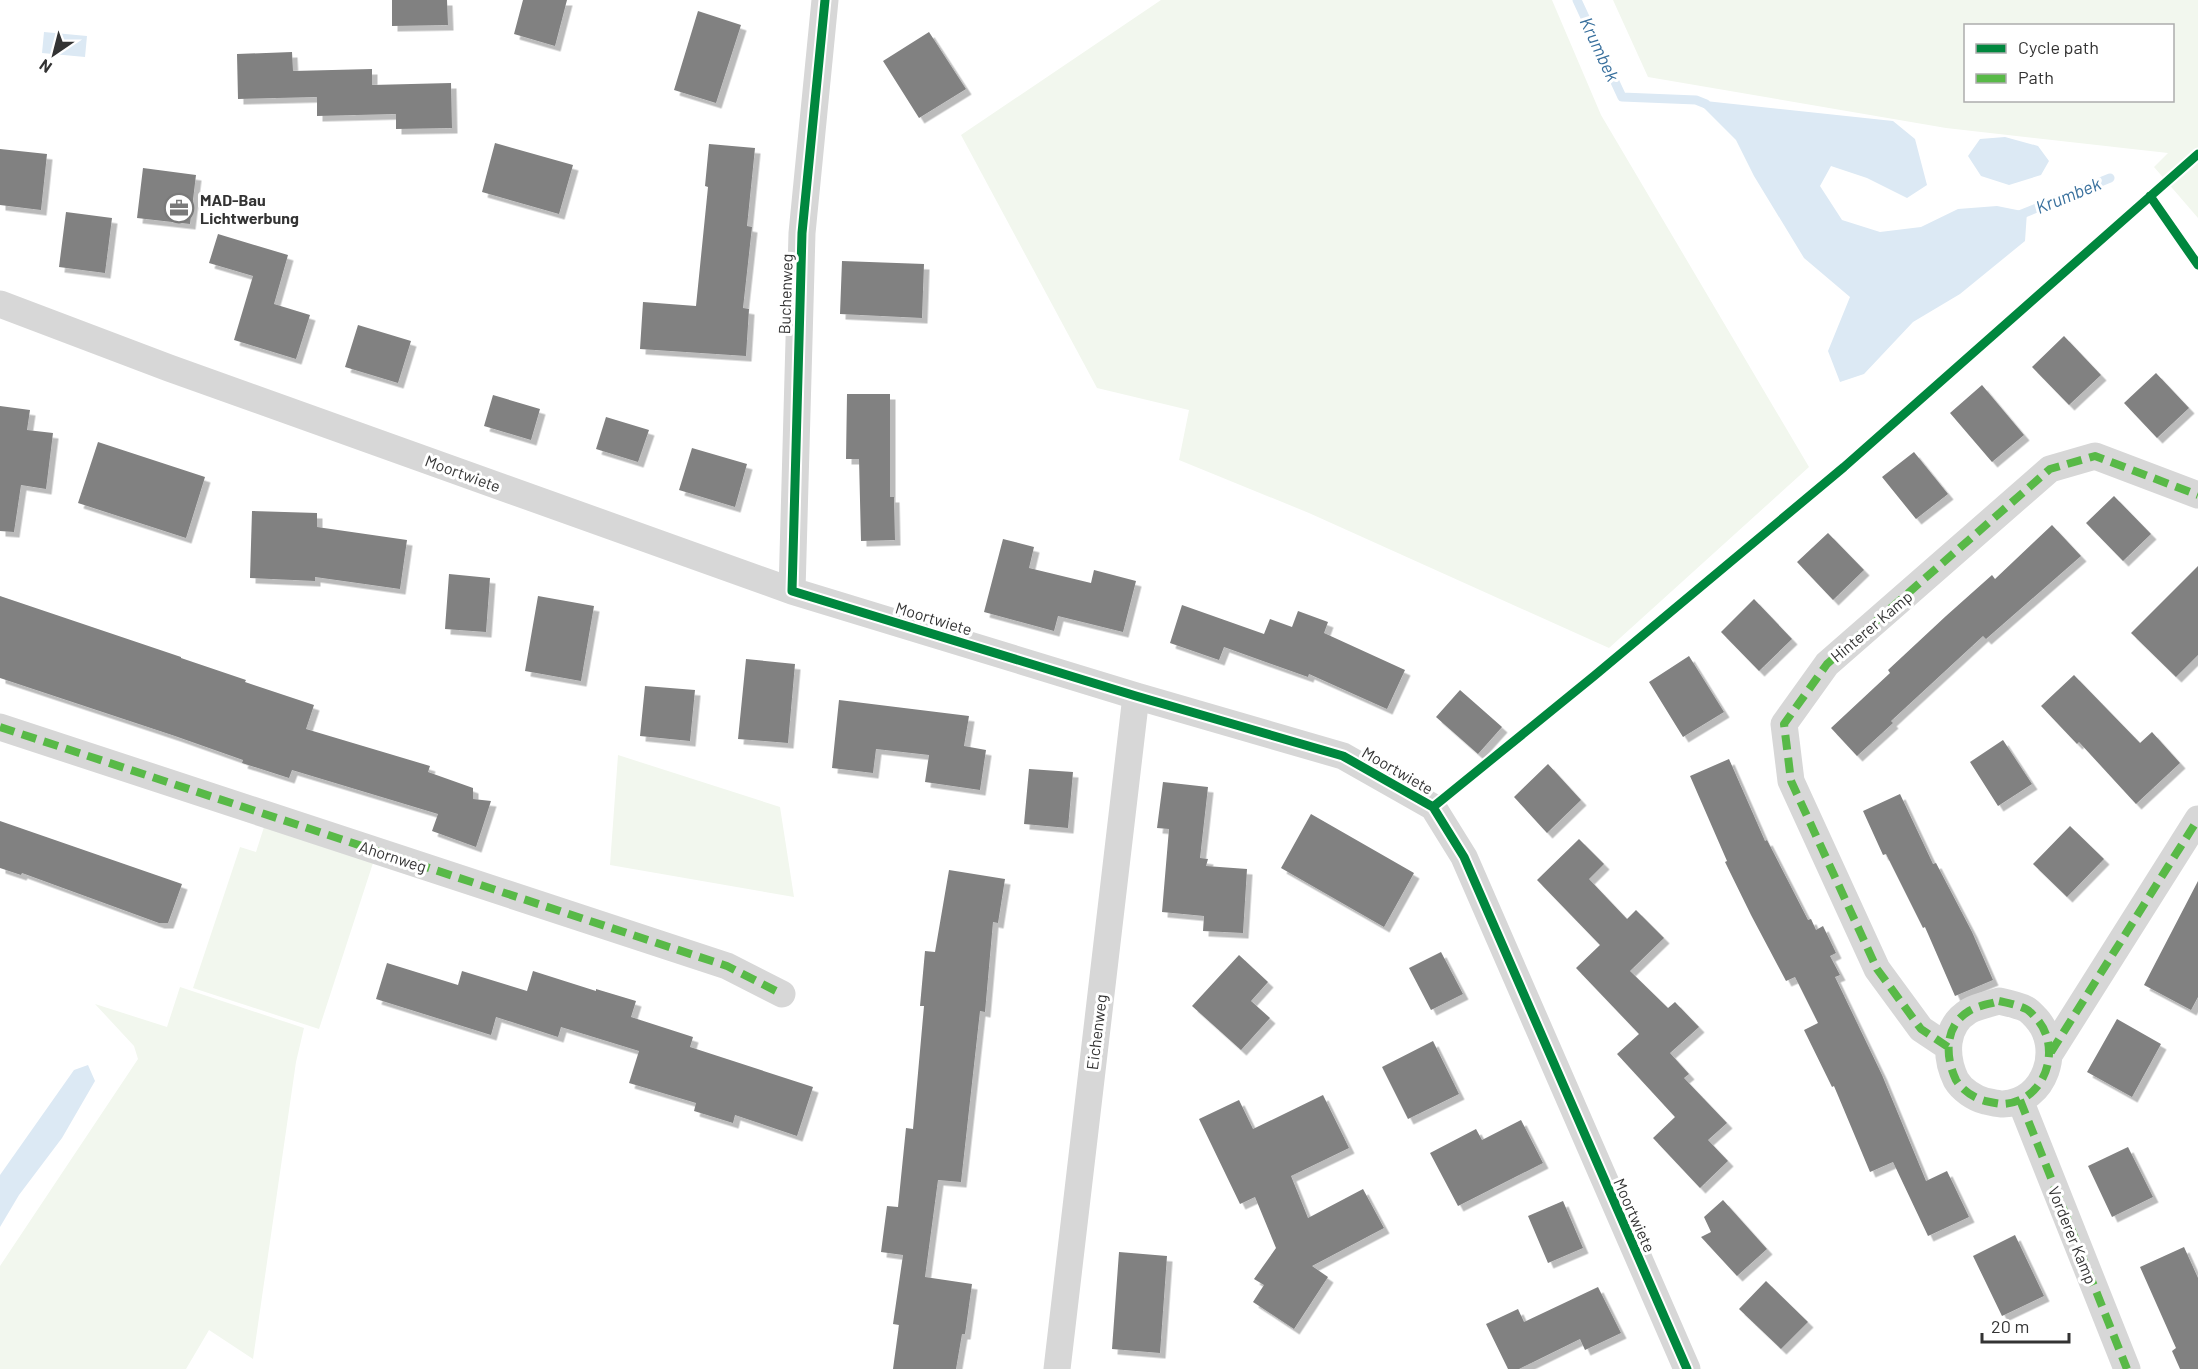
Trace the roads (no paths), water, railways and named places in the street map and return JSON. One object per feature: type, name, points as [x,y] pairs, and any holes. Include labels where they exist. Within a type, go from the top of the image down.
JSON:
[{"type":"street","name":"Buchenweg","points":[[792,591],[802,233],[825,0]]},
{"type":"street","name":"Moortwiete","points":[[0,304],[180,372],[792,591],[1136,696],[1343,756],[1433,807],[1464,857],[1687,1369]]},
{"type":"street","name":"Hinterer Kamp","points":[[1948,1047],[1921,1029],[1876,969],[1791,781],[1784,724],[1827,664],[2050,469],[2095,456],[2198,495]]},
{"type":"street","name":"Eichenweg","points":[[1057,1369],[1136,696]]},
{"type":"street","name":"Ahornweg","points":[[0,727],[727,966],[782,994]]},
{"type":"street","points":[[2051,1052],[2043,1027],[2027,1009],[1999,1001],[1969,1011],[1952,1028],[1948,1047],[1949,1066],[1959,1085],[1977,1099],[2002,1104],[2020,1100],[2034,1091],[2047,1073],[2051,1052],[2198,819]]},
{"type":"street","name":"Vorderer Kamp","points":[[2020,1100],[2127,1369]]},
{"type":"waterway","name":"Krumbek","points":[[1577,0],[1622,97],[1696,100],[1706,104]]},
{"type":"waterway","name":"Krumbek","points":[[2017,216],[2110,178]]},
{"type":"place","name":"MAD-Bau Lichtwerbung","points":[[179,208]]}]
